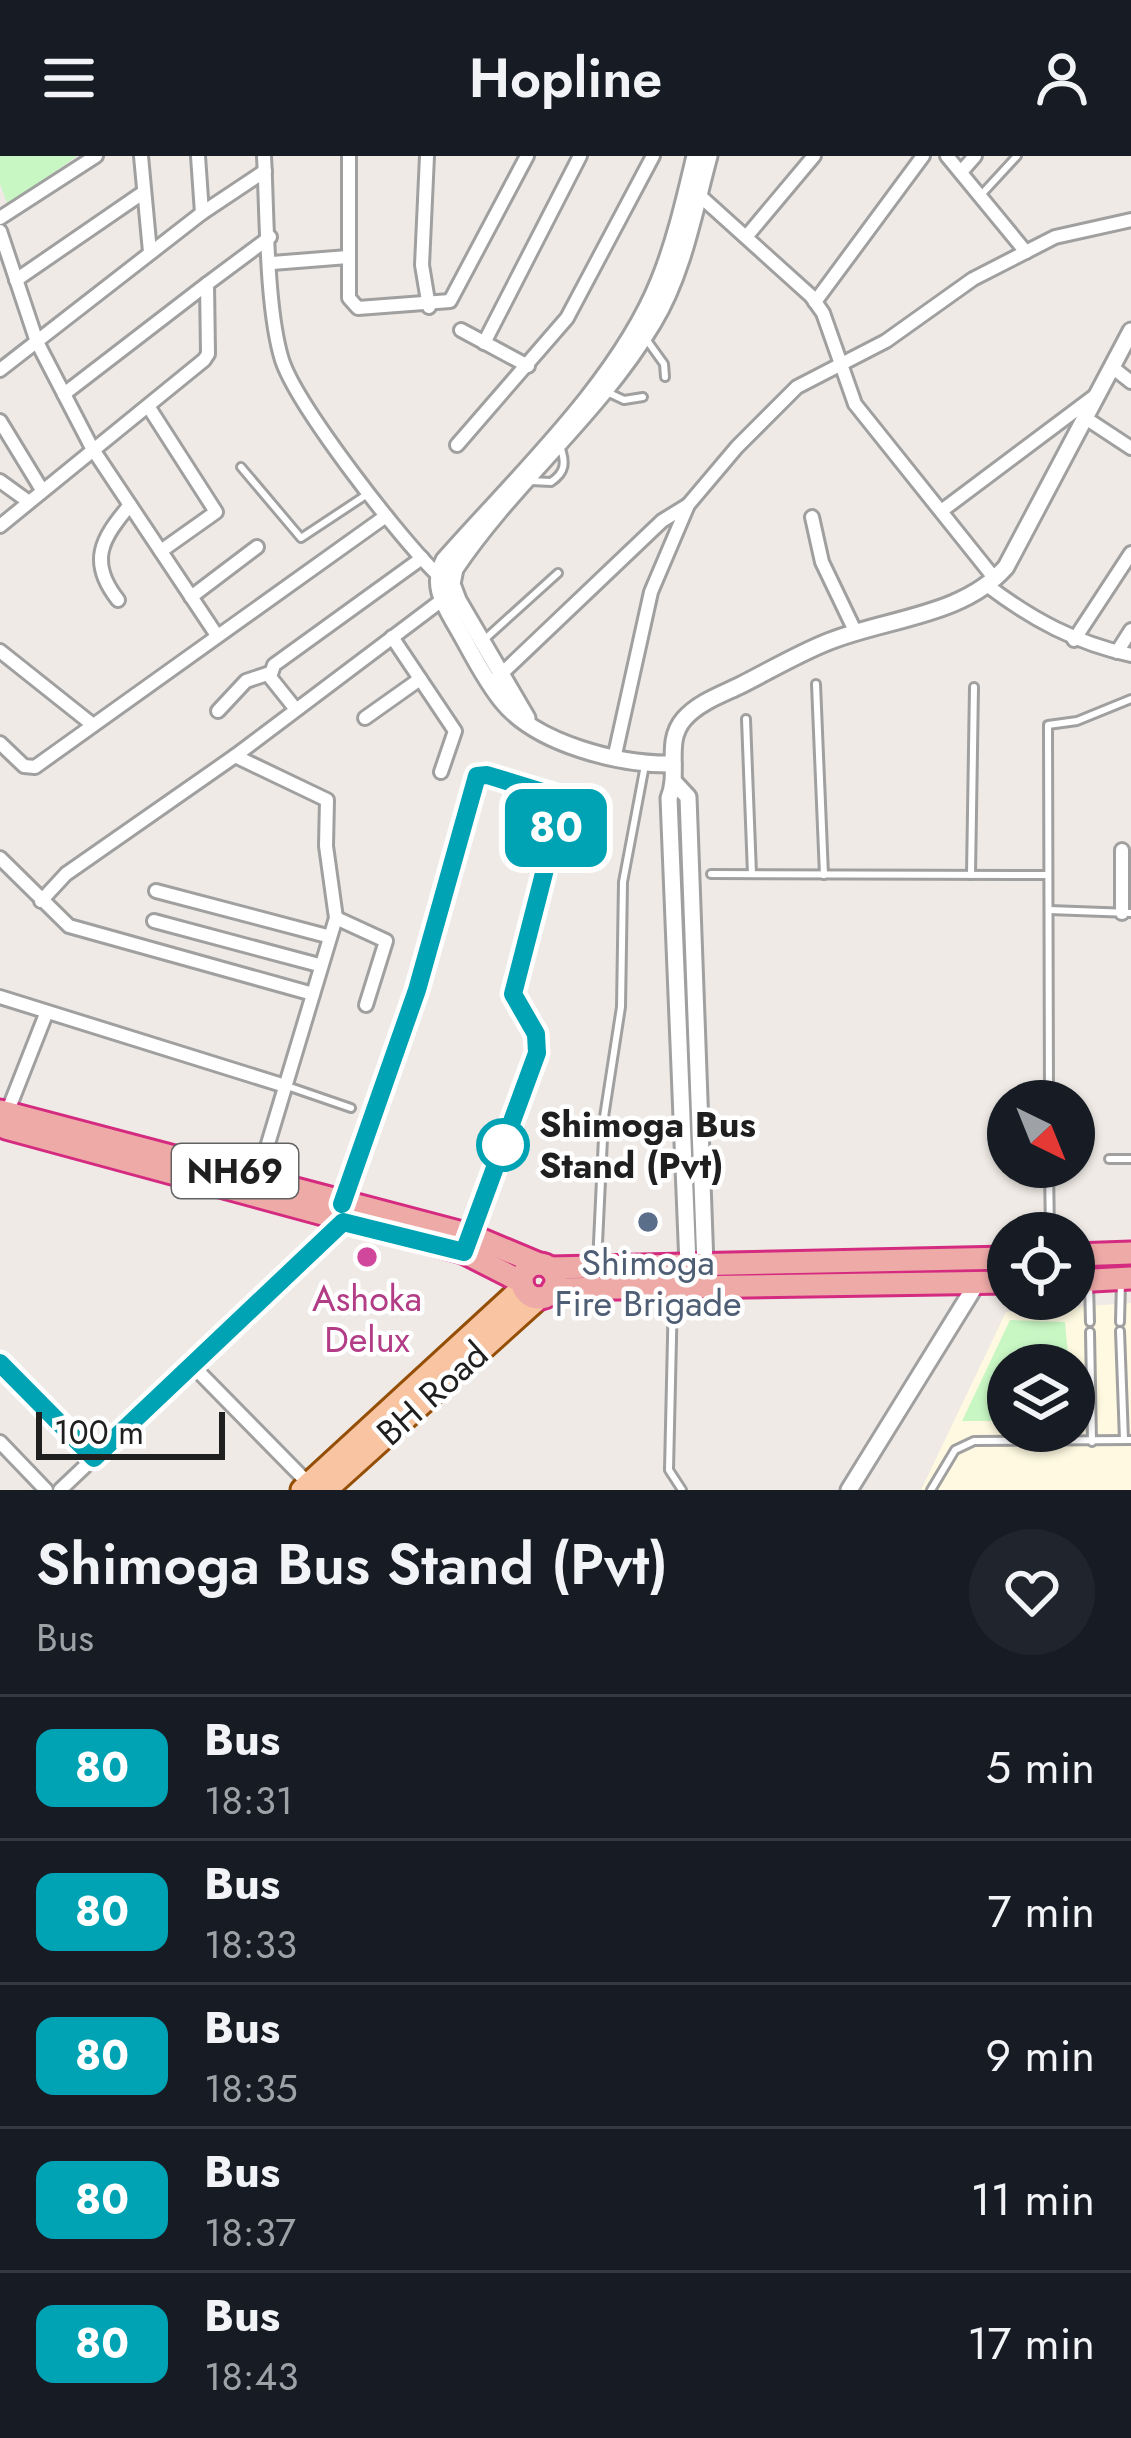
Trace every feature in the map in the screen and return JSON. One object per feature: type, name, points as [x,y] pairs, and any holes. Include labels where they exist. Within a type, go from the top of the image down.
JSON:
[{"type":"highway","name":"NH69","points":[[3,1124],[258,1177],[342,1213]]},
{"type":"highway","name":"NH69","points":[[3,1124],[273,1198],[467,1244],[538,1281],[674,1287],[987,1282]]},
{"type":"highway","points":[[1095,1254],[1131,1253]]},
{"type":"highway","name":"NH69","points":[[538,1281],[597,1267],[987,1258]]},
{"type":"highway","points":[[1095,1280],[1126,1278]]},
{"type":"main road","name":"BH Road","points":[[312,1488],[538,1281]]},
{"type":"street","points":[[0,218],[96,156]]},
{"type":"street","points":[[141,156],[150,252]]},
{"type":"street","points":[[198,156],[202,213]]},
{"type":"street","points":[[349,156],[351,305],[429,307],[453,298],[527,156]]},
{"type":"street","points":[[427,156],[422,265],[429,307]]},
{"type":"street","points":[[427,177],[440,156]]},
{"type":"street","points":[[484,343],[580,156]]},
{"type":"street","points":[[457,445],[567,318],[653,156]]},
{"type":"street","points":[[673,764],[614,759],[558,740],[528,720],[442,600],[443,560],[639,333],[660,280],[695,156]]},
{"type":"street","points":[[445,580],[606,392],[674,280],[709,156]]},
{"type":"street","points":[[746,237],[814,156]]},
{"type":"street","points":[[815,302],[923,156]]},
{"type":"street","points":[[947,156],[1027,252]]},
{"type":"street","points":[[961,172],[975,156]]},
{"type":"street","points":[[0,370],[265,163]]},
{"type":"street","points":[[265,163],[278,343],[289,379],[386,516],[445,580],[482,641],[495,679]]},
{"type":"street","points":[[16,280],[144,192]]},
{"type":"street","points":[[698,195],[815,302],[855,404],[944,509],[991,583],[1035,621],[1074,640],[1124,654],[1131,630]]},
{"type":"street","points":[[495,679],[662,521],[688,505],[796,387],[886,341],[973,279],[1055,237],[1131,220]]},
{"type":"street","points":[[0,231],[37,342],[92,448],[216,634]]},
{"type":"street","points":[[64,394],[270,237]]},
{"type":"street","points":[[272,262],[349,257]]},
{"type":"street","points":[[0,526],[208,354],[208,284]]},
{"type":"street","points":[[461,330],[527,366]]},
{"type":"street","points":[[697,1265],[669,798],[675,783],[674,737],[700,705],[856,633],[960,601],[991,583],[1088,419],[1131,331]]},
{"type":"street","points":[[1112,367],[1131,382]]},
{"type":"street","points":[[944,509],[1101,391]]},
{"type":"street","points":[[148,406],[216,512],[161,551]]},
{"type":"street","points":[[1088,419],[1131,448]]},
{"type":"street","points":[[0,422],[42,490]]},
{"type":"street","points":[[0,481],[29,502]]},
{"type":"street","points":[[118,600],[102,579],[98,562],[106,533],[130,505]]},
{"type":"street","points":[[614,759],[651,592],[688,505]]},
{"type":"street","points":[[0,743],[24,766],[35,767],[386,516]]},
{"type":"street","points":[[812,517],[822,562],[856,633]]},
{"type":"street","points":[[191,597],[257,547]]},
{"type":"street","points":[[1074,640],[1131,553]]},
{"type":"street","points":[[218,711],[246,681],[270,673],[422,558]]},
{"type":"street","points":[[41,901],[66,874],[236,756],[294,707],[442,600]]},
{"type":"street","points":[[392,637],[454,730],[441,772]]},
{"type":"street","points":[[2,656],[93,725]]},
{"type":"street","points":[[270,673],[294,707]]},
{"type":"street","points":[[365,718],[419,679]]},
{"type":"street","points":[[236,756],[327,800],[326,846],[336,918],[258,1177]]},
{"type":"street","points":[[1122,850],[1126,913]]},
{"type":"street","points":[[3,867],[69,926],[313,994]]},
{"type":"street","points":[[156,891],[327,936]]},
{"type":"street","points":[[336,918],[386,941],[366,1005]]},
{"type":"street","points":[[154,921],[319,965]]},
{"type":"street","points":[[0,997],[282,1085]]},
{"type":"street","points":[[3,1124],[46,1014]]},
{"type":"street","points":[[60,1490],[342,1213]]},
{"type":"street","points":[[849,1490],[977,1282]]},
{"type":"street","points":[[0,1363],[94,1458]]},
{"type":"street","points":[[191,1364],[312,1488]]},
{"type":"street","points":[[0,1442],[46,1490]]},
{"type":"lane","points":[[981,195],[1017,156]]},
{"type":"lane","points":[[639,333],[664,364],[665,377]]},
{"type":"lane","points":[[606,392],[624,400],[643,397]]},
{"type":"lane","points":[[241,467],[301,538],[370,493]]},
{"type":"lane","points":[[482,641],[558,573]]},
{"type":"lane","points":[[816,684],[824,875]]},
{"type":"lane","points":[[971,875],[974,687]]},
{"type":"lane","points":[[1049,1080],[1048,725],[1077,721],[1131,699]]},
{"type":"lane","points":[[746,719],[752,874]]},
{"type":"lane","points":[[597,1267],[604,1117],[621,1006],[622,882],[645,764]]},
{"type":"lane","points":[[342,1213],[417,990],[477,776],[487,775],[556,796],[561,807],[513,994],[536,1034],[537,1053],[467,1244]]},
{"type":"lane","points":[[711,874],[1048,875]]},
{"type":"lane","points":[[1048,910],[1126,913]]},
{"type":"lane","points":[[282,1085],[352,1108]]},
{"type":"lane","points":[[1109,1159],[1131,1159]]},
{"type":"lane","points":[[1095,1442],[1128,1440],[1120,1326],[1126,1278]]},
{"type":"lane","points":[[674,1287],[669,1470],[682,1490]]},
{"type":"lane","points":[[931,1490],[955,1450],[987,1441]]},
{"type":"shaded area","points":[[1131,1303],[1131,1490],[921,1490],[987,1352],[987,1452],[1095,1452],[1095,1344],[991,1344],[1002,1320],[1095,1320],[1095,1306]]},
{"type":"green space","points":[[0,156],[77,156],[8,205],[0,184]]},
{"type":"green space","points":[[1010,1320],[1065,1322],[1067,1344],[999,1344]]},
{"type":"green space","points":[[987,1368],[987,1421],[962,1421]]},
{"type":"bus line","name":"80","points":[[0,1363],[94,1458],[343,1222],[464,1252],[537,1053],[536,1034],[519,1013],[513,994],[561,807],[556,796],[482,773],[477,776],[417,990],[342,1204]]},
{"type":"place","name":"Shimoga Bus Stand (Pvt)","points":[[503,1145]]},
{"type":"place","name":"Shimoga Fire Brigade","points":[[648,1222]]},
{"type":"place","name":"Ashoka Delux","points":[[367,1257]]}]
